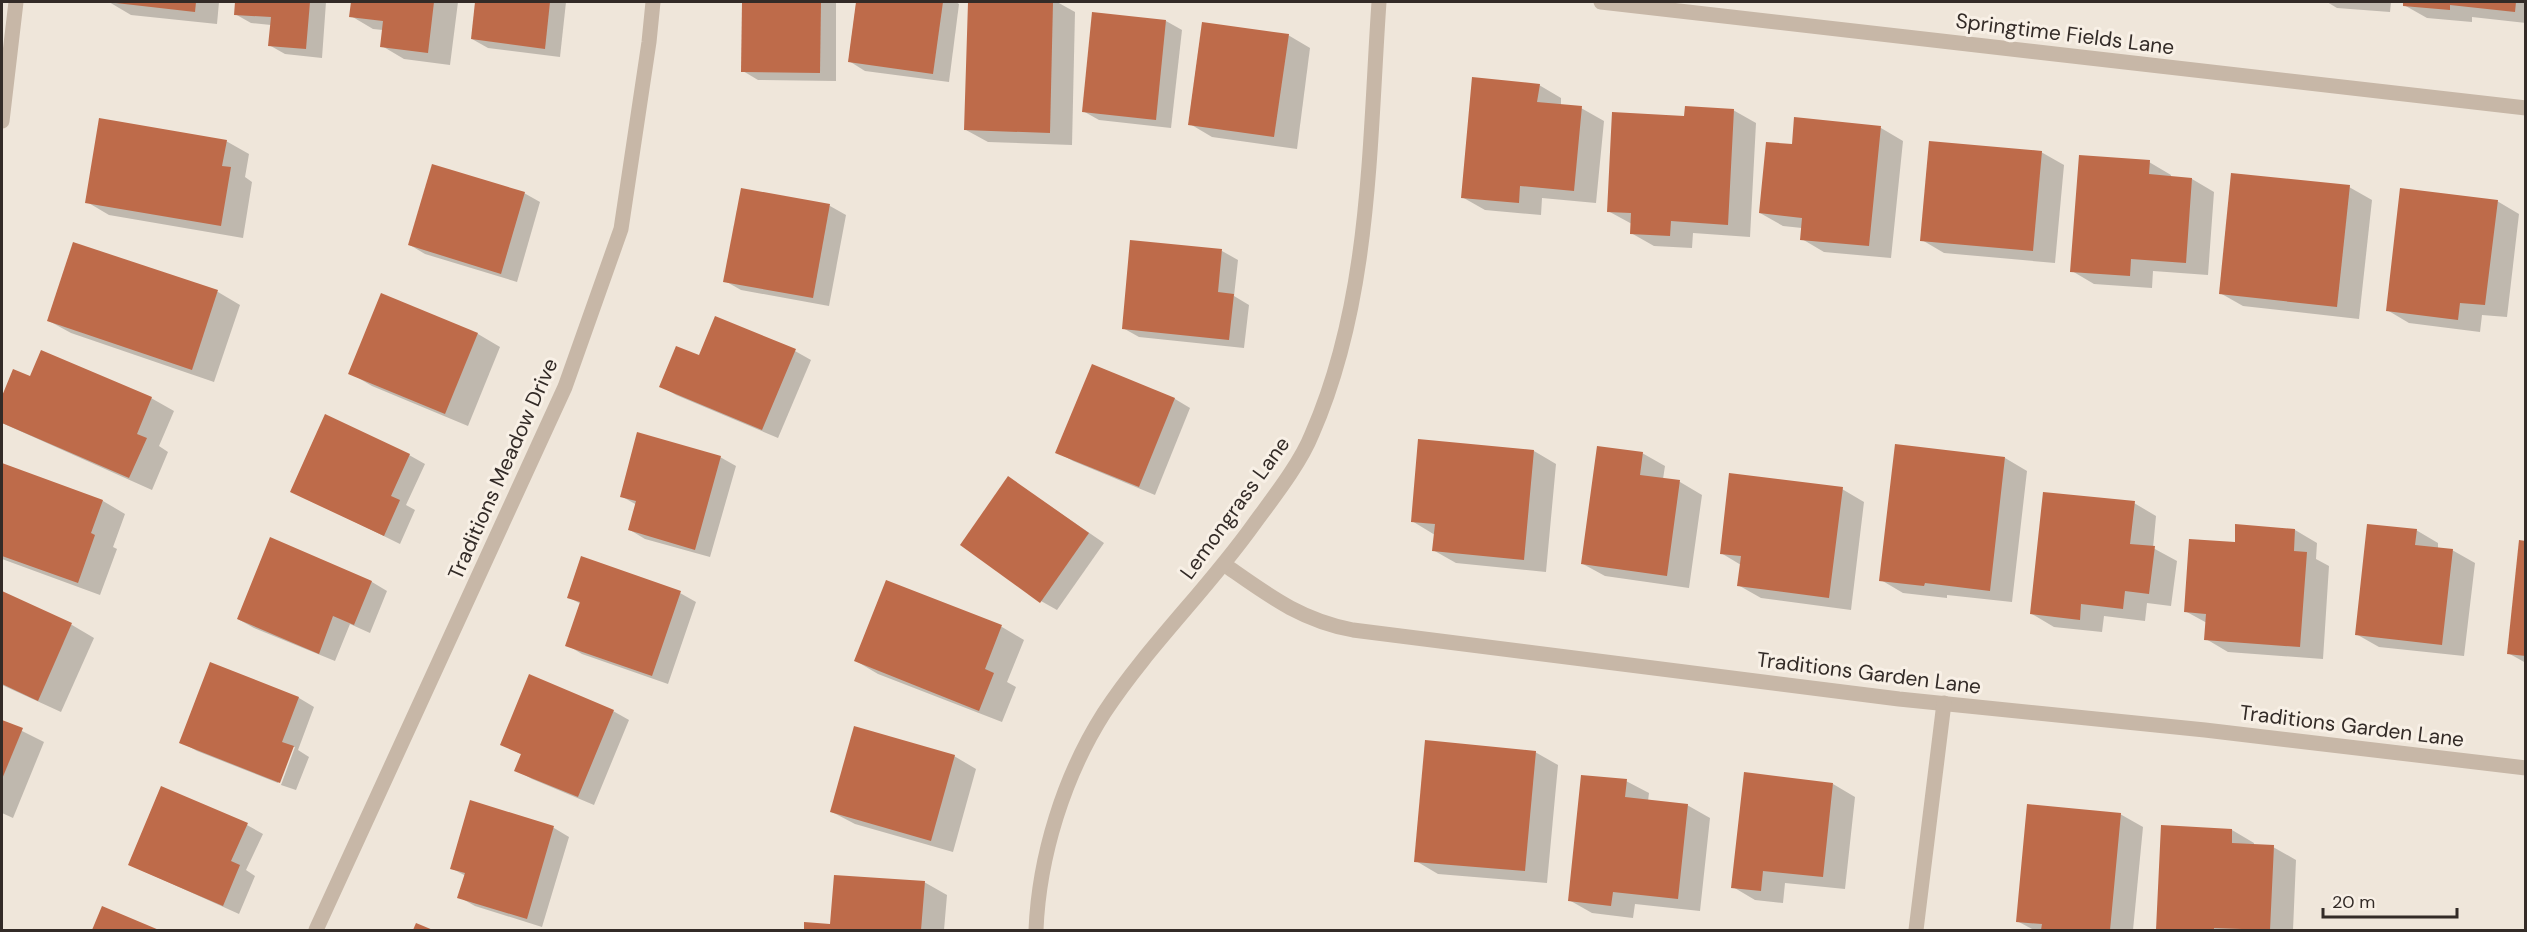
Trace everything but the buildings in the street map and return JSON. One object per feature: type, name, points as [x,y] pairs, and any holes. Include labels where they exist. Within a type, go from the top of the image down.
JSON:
[{"type":"street","points":[[2,122],[16,2]]},
{"type":"street","name":"Traditions Meadow Drive","points":[[316,930],[565,387],[621,228],[650,42],[653,2]]},
{"type":"street","name":"Lemongrass Lane","points":[[1036,930],[1043,872],[1055,822],[1084,749],[1104,713],[1132,675],[1225,564],[1276,494],[1312,436],[1344,343],[1364,228],[1379,2]]},
{"type":"street","name":"Springtime Fields Lane","points":[[1600,2],[2526,108]]},
{"type":"street","name":"Traditions Garden Lane","points":[[1225,564],[1298,613],[1334,626],[1944,703],[2205,730],[2526,768]]},
{"type":"street","points":[[1916,930],[1944,703]]}]
